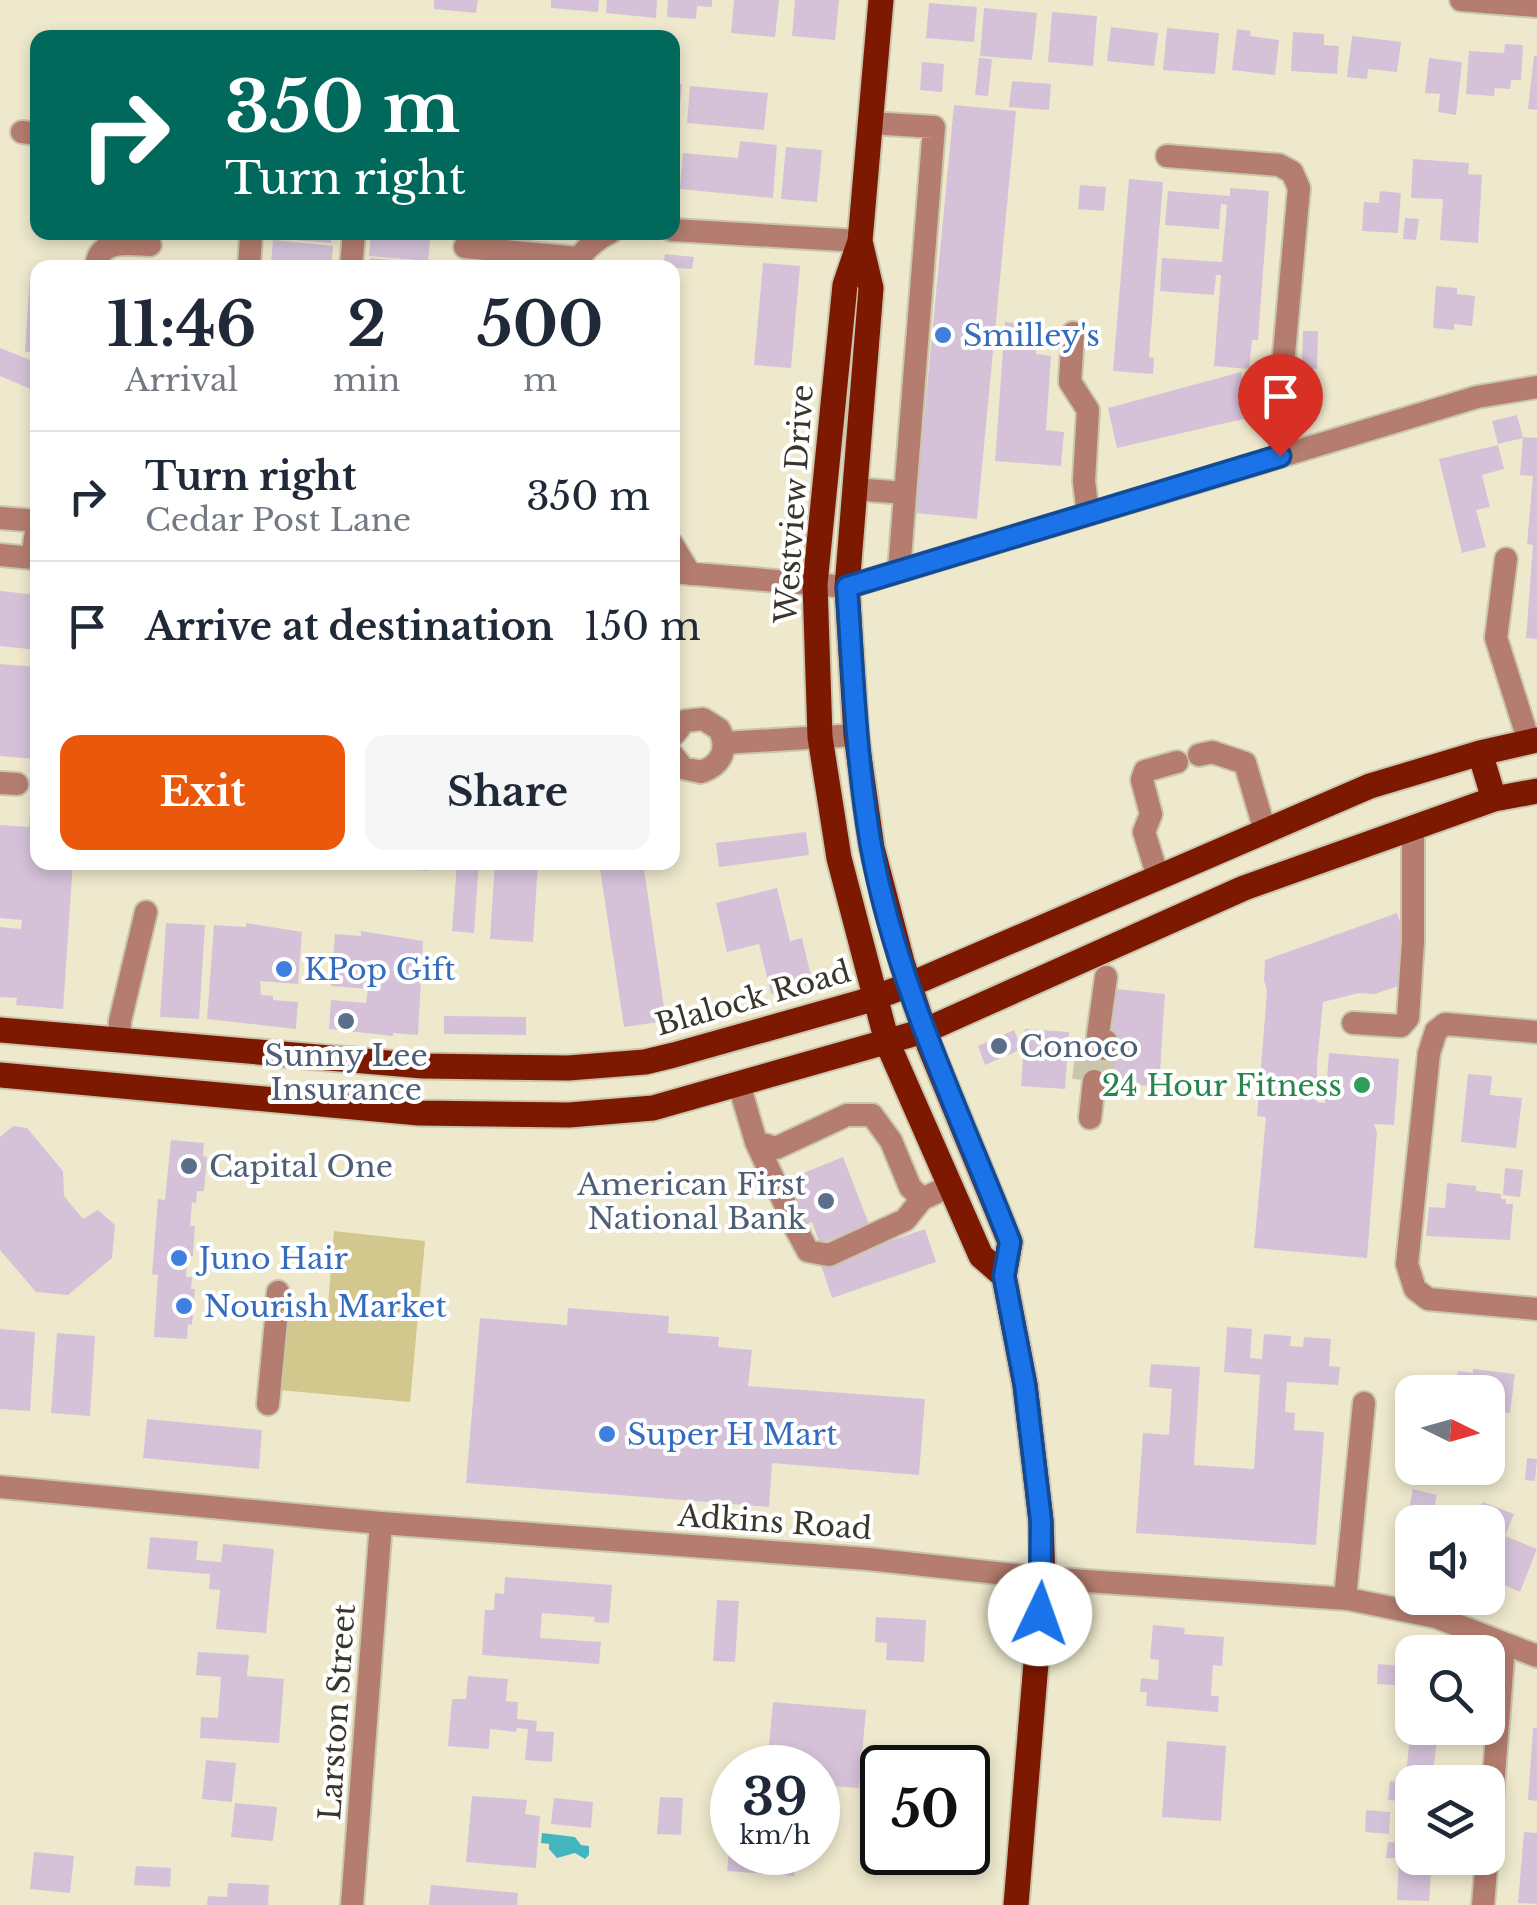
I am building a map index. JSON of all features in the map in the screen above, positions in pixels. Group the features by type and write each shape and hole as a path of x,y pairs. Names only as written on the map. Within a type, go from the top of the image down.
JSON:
{"main road":[{"name":"Westview Drive","path":"881,0 860,241 846,285 815,584 820,737 839,858 888,1042 981,1256 1004,1276"},
{"name":"Westview Drive","path":"860,241 871,288 847,587 856,735 872,848 909,985 1010,1242 1004,1276 1025,1385 1041,1521 1042,1578 1016,1905"},
{"name":"Blalock Road","path":"0,1030 423,1066 568,1068 645,1062 876,997 1370,786 1533,741"},
{"path":"1480,753 1494,799"},
{"path":"0,1075 415,1113 570,1115 654,1108 924,1030 1244,888 1494,799 1537,790"},
{"path":"1235,844 1244,888"},
{"path":"568,1068 570,1115"}],"street":[{"path":"1461,0 1537,6"},
{"path":"870,123 934,127 899,571"},
{"path":"1167,156 1280,165 1292,172 1299,188 1280,398 1280,456"},
{"path":"680,230 860,241"},
{"path":"580,260 598,240"},
{"path":"102,249 120,243 150,245"},
{"path":"465,248 555,260"},
{"path":"1073,333 1070,382 1088,410 1084,481 1088,514"},
{"path":"681,573 847,587 1476,397 1537,387"},
{"path":"854,490 905,493"},
{"path":"0,518 30,520"},
{"path":"0,556 30,558"},
{"path":"1506,559 1496,638 1533,741"},
{"path":"680,727 685,722 703,719 718,729 724,743 717,764 701,772 680,764"},
{"path":"724,743 856,735"},
{"path":"1158,877 1144,832 1151,814 1142,780 1145,771 1212,752 1245,763 1265,831"},
{"path":"1353,1023 1401,1026 1408,1018 1413,828"},
{"path":"119,1040 146,912"},
{"path":"1097,1045 1106,977"},
{"path":"1537,1032 1445,1024 1436,1031 1429,1053 1408,1264 1415,1289 1428,1300 1537,1309"},
{"path":"739,1084 756,1142 786,1204"},
{"path":"756,1142 776,1148 847,1115 872,1115 891,1141 910,1187 922,1200"},
{"path":"796,1229 808,1251 829,1255 905,1220 922,1200 950,1186"},
{"path":"268,1404 272,1308"},
{"path":"1345,1598 1364,1403"},
{"name":"Adkins Road","path":"0,1488 382,1523 868,1559 1042,1578 1345,1598 1436,1617 1480,1635"},
{"name":"Larston Street","path":"352,1905 382,1523"},
{"name":"Adkins Road","path":"1505,1645 1537,1656"},
{"path":"1483,1905 1485,1875"}],"shaded area":[{"path":"334,1231 425,1241 410,1402 279,1390 284,1315 327,1318"}],"water":[{"path":"542,1833 575,1837 581,1845 589,1846 589,1855 585,1859 575,1853 557,1858 549,1844 541,1843"}],"building":[{"path":"434,0 478,0 476,13 434,9"},
{"path":"551,0 599,0 598,12 551,8"},
{"path":"607,0 657,0 656,18 606,13"},
{"path":"668,0 712,0 712,7 697,6 696,19 667,17"},
{"path":"734,0 779,0 775,37 731,33"},
{"path":"795,0 839,0 835,40 792,36"},
{"path":"929,3 977,7 974,42 926,38"},
{"path":"984,8 1037,13 1032,60 980,56"},
{"path":"1052,12 1097,16 1093,66 1048,62"},
{"path":"1111,27 1158,33 1154,66 1107,61"},
{"path":"1167,28 1219,33 1215,74 1163,70"},
{"path":"1237,29 1251,31 1250,36 1279,40 1275,75 1232,70"},
{"path":"1293,32 1324,34 1324,45 1339,46 1337,74 1291,71"},
{"path":"1352,36 1401,42 1397,72 1368,69 1367,79 1347,77"},
{"path":"1505,44 1523,45 1521,80 1511,80 1510,89 1495,88 1494,96 1466,94 1469,51 1504,53"},
{"path":"1537,56 1537,110 1528,109"},
{"path":"979,58 992,59 988,96 975,95"},
{"path":"1429,58 1462,62 1456,115 1438,112 1440,94 1425,93"},
{"path":"922,62 944,64 942,92 920,90"},
{"path":"1012,81 1051,84 1049,110 1009,107"},
{"path":"690,86 768,93 764,130 687,123"},
{"path":"954,105 1016,111 977,519 915,513"},
{"path":"740,141 777,145 773,198 680,189 683,153 738,158"},
{"path":"786,147 822,150 817,202 781,199"},
{"path":"1413,159 1469,163 1468,174 1482,175 1478,243 1440,240 1443,199 1411,198"},
{"path":"1129,179 1163,182 1149,357 1154,358 1153,374 1113,371"},
{"path":"1080,185 1106,187 1104,211 1078,209"},
{"path":"1230,188 1269,191 1258,340 1252,340 1249,369 1214,366 1221,275 1216,275 1214,295 1160,291 1162,258 1222,262 1227,205 1221,204 1219,229 1165,225 1168,191 1230,196"},
{"path":"1380,191 1401,193 1398,233 1362,231 1364,202 1379,203"},
{"path":"1405,218 1419,219 1416,240 1403,239"},
{"path":"273,240 333,246 332,260 271,260"},
{"path":"370,240 430,240 428,260 369,256"},
{"path":"665,254 694,257 692,269 680,268 680,260 664,260"},
{"path":"763,263 800,266 791,368 754,365"},
{"path":"30,274 30,352 25,352"},
{"path":"1436,286 1457,288 1457,294 1475,296 1472,326 1454,324 1454,330 1433,328"},
{"path":"1005,322 1038,325 1036,354 1051,356 1046,430 1064,432 1061,466 995,461"},
{"path":"1303,331 1318,331 1317,369 1302,369"},
{"path":"0,348 30,360 30,389 0,376"},
{"path":"1241,372 1252,417 1117,448 1108,408"},
{"path":"1517,415 1523,438 1498,444 1492,421"},
{"path":"1523,437 1537,438 1537,639 1526,638 1533,545 1527,544 1533,476 1520,475"},
{"path":"1498,445 1504,469 1482,475 1490,507 1476,510 1486,547 1462,553 1439,459"},
{"path":"0,591 30,594 30,649 0,646"},
{"path":"0,664 30,666 30,759 0,756"},
{"path":"30,813 30,870 72,870 63,1009 16,1005 17,998 0,997 0,927 21,929 22,920 0,918 0,825 29,827"},
{"path":"806,832 809,855 719,867 716,843"},
{"path":"456,870 478,870 474,933 452,931"},
{"path":"494,870 538,870 533,942 490,939"},
{"path":"600,870 644,870 666,1021 624,1027"},
{"path":"777,888 790,941 802,938 813,984 771,994 759,944 727,952 716,903"},
{"name":"24 Hour Fitness","path":"1397,913 1408,944 1404,984 1375,994 1359,993 1323,1002 1317,1063 1317,1102 1325,1103 1329,1053 1399,1059 1394,1125 1374,1124 1377,1132 1367,1258 1254,1248 1266,1117 1257,1116 1267,991 1265,960"},
{"path":"166,923 205,925 199,1019 160,1017"},
{"path":"246,923 302,932 298,984 260,981 261,995 298,1002 296,1029 207,1019 214,925 246,927"},
{"path":"361,931 423,941 418,1035 329,1029 331,1000 366,1003 368,989 331,986 335,934 361,936"},
{"path":"1116,989 1165,994 1159,1087 1078,1079 1081,1046 1110,1049"},
{"path":"444,1016 526,1017 526,1035 444,1034"},
{"path":"1025,1029 1069,1032 1065,1089 1021,1086"},
{"path":"1014,1030 1022,1049 985,1065 978,1046"},
{"path":"1468,1074 1492,1076 1490,1095 1522,1098 1516,1148 1461,1142"},
{"path":"13,1126 27,1128 63,1171 64,1196 83,1219 98,1210 115,1225 112,1258 68,1295 36,1292 0,1250 0,1137"},
{"path":"171,1140 204,1143 203,1156 207,1157 204,1191 197,1191 196,1203 192,1202 193,1256 188,1256 186,1277 192,1277 191,1289 195,1289 187,1339 154,1337 158,1275 152,1274 158,1199 165,1200"},
{"name":"American First National Bank","path":"843,1157 869,1224 820,1244 812,1222 784,1233 775,1208 799,1198 791,1178"},
{"path":"1505,1168 1523,1170 1520,1197 1503,1195"},
{"path":"1447,1183 1476,1186 1476,1191 1501,1194 1506,1204 1513,1204 1510,1240 1426,1236 1429,1207 1445,1208"},
{"path":"925,1229 936,1262 832,1298 821,1265"},
{"path":"256,1299 282,1301 280,1322 255,1319"},
{"name":"Super H Mart","path":"568,1308 669,1316 668,1333 719,1337 718,1347 752,1350 748,1386 925,1399 919,1475 772,1463 769,1507 466,1483 480,1318 567,1325"},
{"path":"1227,1327 1252,1329 1250,1358 1262,1359 1264,1334 1291,1336 1290,1346 1303,1347 1304,1337 1331,1339 1329,1366 1340,1367 1338,1385 1287,1382 1285,1412 1295,1413 1294,1430 1324,1432 1316,1545 1136,1533 1143,1433 1169,1435 1172,1389 1149,1387 1151,1364 1200,1367 1194,1465 1254,1469 1260,1375 1224,1372"},
{"path":"0,1329 35,1332 30,1411 0,1409"},
{"path":"57,1333 95,1336 90,1416 51,1413"},
{"path":"1473,1369 1515,1374 1510,1413 1505,1412 1505,1375 1458,1375 1458,1371 1473,1373"},
{"path":"147,1419 262,1430 259,1469 143,1458"},
{"path":"1527,1458 1537,1459 1535,1481 1525,1480"},
{"path":"1413,1489 1437,1495 1435,1505 1410,1505"},
{"path":"1505,1511 1514,1514 1505,1536"},
{"path":"1505,1536 1537,1549 1520,1592 1505,1585"},
{"path":"150,1537 198,1541 196,1560 221,1562 223,1544 274,1549 266,1633 216,1629 220,1590 209,1589 210,1574 147,1569"},
{"path":"505,1577 612,1585 609,1623 594,1622 595,1617 542,1613 540,1638 601,1642 599,1664 482,1655 485,1610 494,1610 495,1593 504,1594"},
{"path":"717,1600 739,1601 735,1662 713,1661"},
{"path":"876,1617 926,1620 924,1662 886,1660 887,1643 875,1642"},
{"path":"1153,1625 1185,1628 1184,1634 1224,1637 1222,1666 1213,1665 1211,1696 1219,1696 1218,1712 1146,1706 1147,1692 1140,1692 1141,1678 1158,1680 1159,1660 1150,1659"},
{"path":"198,1652 249,1655 247,1676 284,1679 279,1743 200,1738 201,1717 218,1718 221,1677 196,1675"},
{"path":"1378,1664 1395,1666 1395,1685 1377,1684"},
{"path":"468,1676 508,1679 506,1701 518,1702 517,1719 537,1721 536,1731 554,1732 552,1762 525,1760 528,1729 490,1729 489,1749 448,1746 452,1699 466,1699"},
{"path":"773,1702 866,1710 859,1788 840,1787 840,1745 769,1745"},
{"path":"1533,1728 1537,1728 1537,1801 1528,1800"},
{"path":"1167,1741 1226,1746 1221,1821 1162,1817"},
{"path":"1409,1745 1436,1745 1434,1765 1407,1765"},
{"path":"206,1760 236,1763 232,1802 202,1799"},
{"path":"1390,1781 1395,1781 1395,1801 1388,1800"},
{"path":"472,1796 527,1800 525,1814 540,1816 536,1868 466,1862"},
{"path":"660,1797 683,1798 681,1835 657,1834"},
{"path":"554,1798 593,1802 591,1828 551,1824"},
{"path":"235,1803 277,1807 273,1841 231,1837"},
{"path":"1366,1810 1390,1812 1389,1834 1365,1832"},
{"path":"1524,1832 1537,1833 1537,1904 1518,1903"},
{"path":"1388,1842 1395,1842 1395,1858 1386,1858"},
{"path":"34,1852 74,1856 70,1893 30,1889"},
{"path":"136,1866 171,1868 170,1887 134,1885"},
{"path":"1398,1875 1431,1875 1429,1901 1397,1900"},
{"path":"228,1883 269,1885 268,1905 207,1905 208,1896 227,1897"},
{"path":"431,1885 518,1893 517,1905 429,1905"}],"tunnel":[{"path":"1083,1080 1087,1047"},
{"path":"1102,1082 1105,1049"},
{"path":"264,1320 266,1300"}],"place":[{"name":"Smilley's","path":"943,335"},
{"name":"KPop Gift","path":"284,969"},
{"name":"Sunny Lee Insurance","path":"346,1021"},
{"name":"Conoco","path":"999,1046"},
{"name":"24 Hour Fitness","path":"1362,1085"},
{"name":"Capital One","path":"189,1166"},
{"name":"American First National Bank","path":"826,1201"},
{"name":"Juno Hair","path":"179,1258"},
{"name":"Nourish Market","path":"184,1306"},
{"name":"Super H Mart","path":"607,1434"}],"route":[{"path":"1040,1614 1041,1521 1025,1385 1004,1276 1010,1242 929,1045 872,848 856,735 847,587 1280,456"}]}
